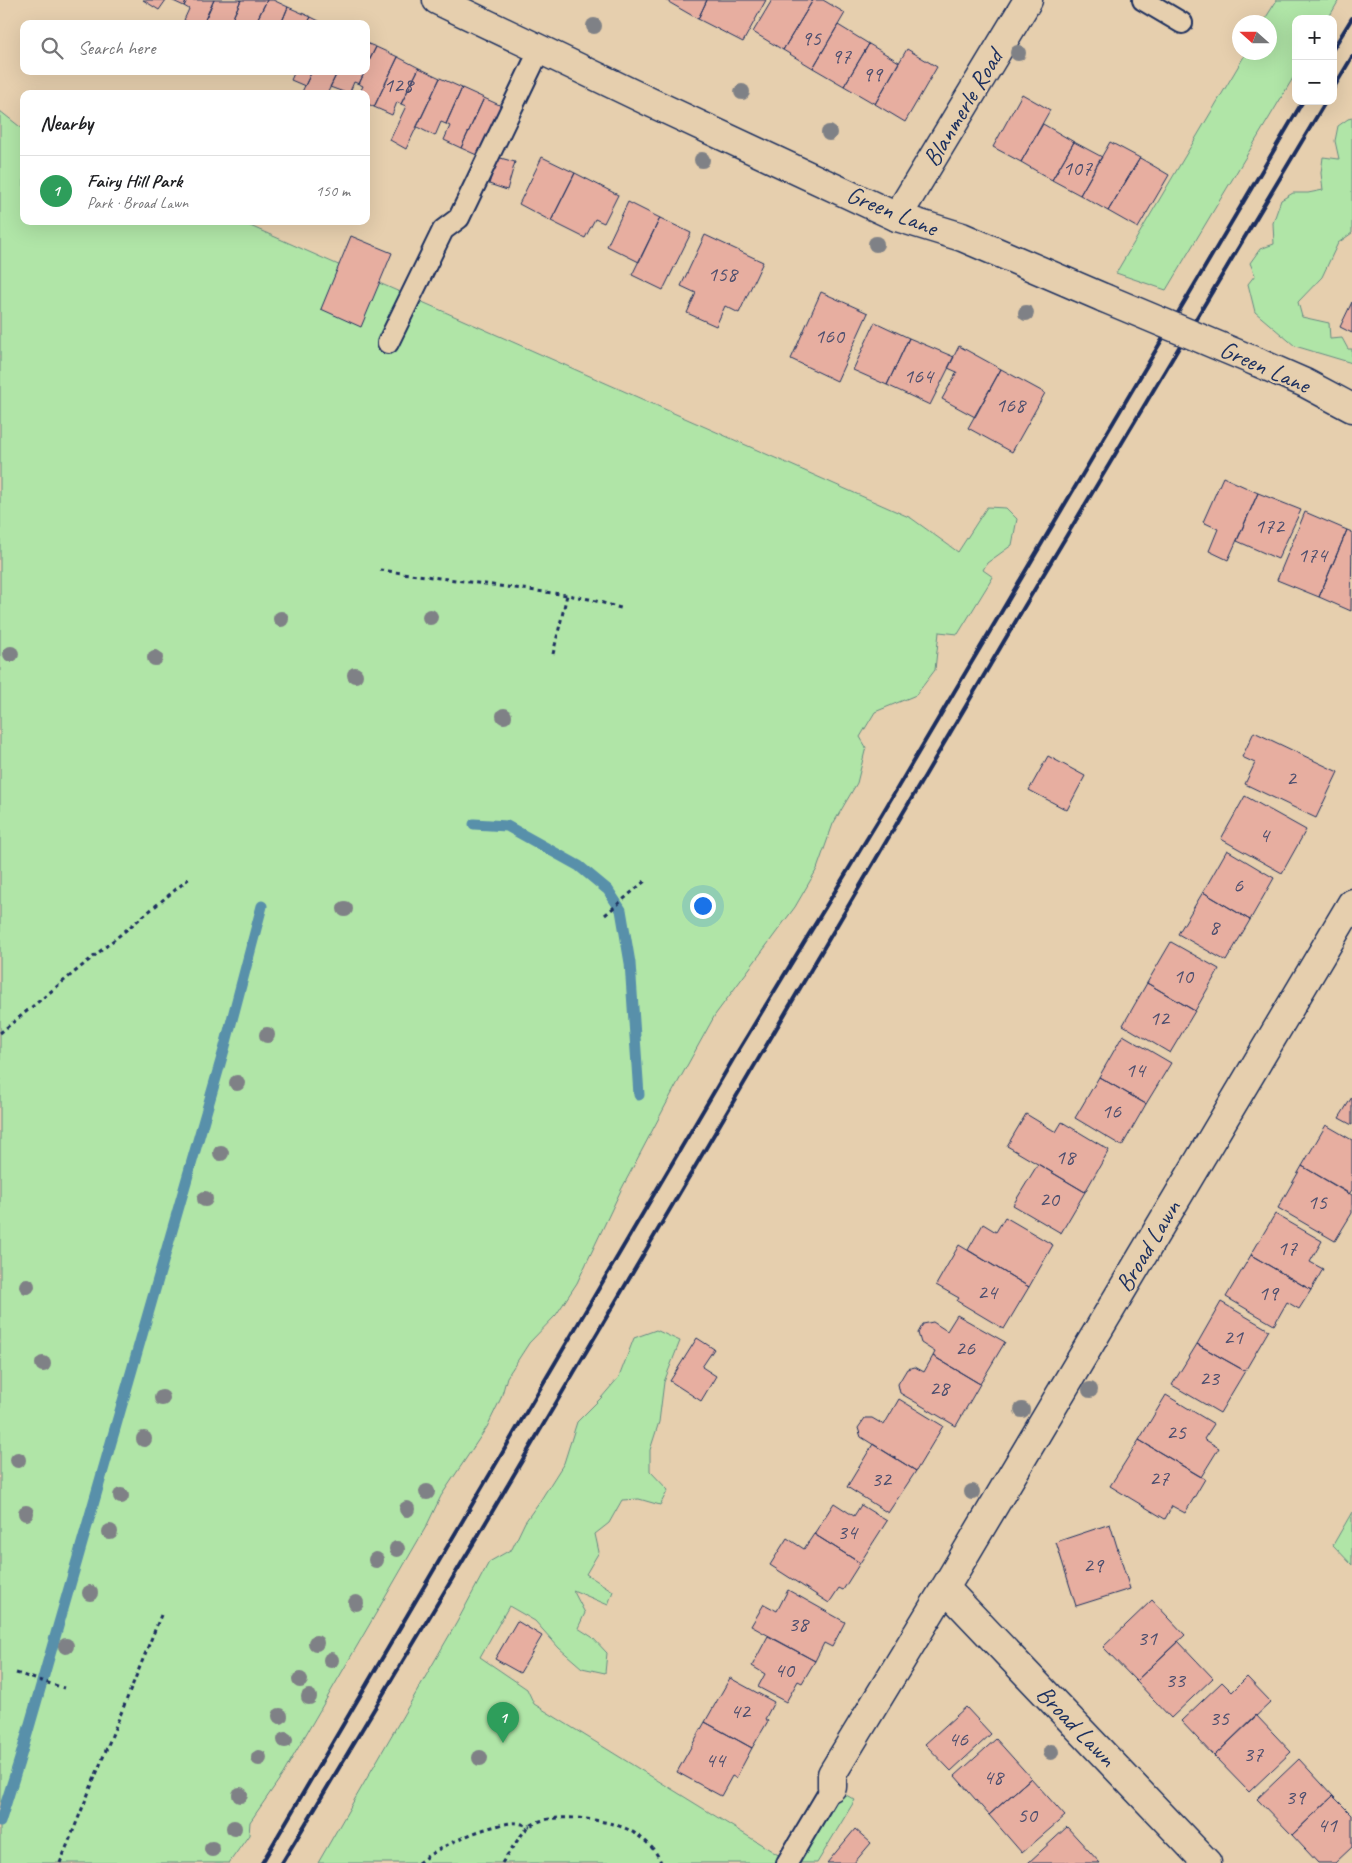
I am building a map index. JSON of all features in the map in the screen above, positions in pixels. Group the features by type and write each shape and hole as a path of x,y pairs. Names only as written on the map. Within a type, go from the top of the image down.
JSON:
{"street":[{"name":"Green Lane","path":"438,0 897,217 962,237 1305,383 1352,408"},
{"name":"Blanmerle Road","path":"897,217 1028,0"},
{"name":"Broad Lawn","path":"832,1787 832,1774 945,1588 1352,903"},
{"name":"Broad Lawn","path":"945,1588 1208,1863"}],"lane":[{"path":"1144,0 1182,23"},
{"path":"388,343 443,230 459,218 540,49"},
{"path":"787,1863 832,1787"}],"path":[{"path":"380,570 589,599 624,609"},
{"path":"553,654 567,596"},
{"path":"0,1033 191,877"},
{"path":"605,915 646,880"},
{"path":"60,1863 161,1615"},
{"path":"16,1673 64,1688"},
{"path":"502,1863 530,1826 550,1818 589,1819 627,1829 644,1840 658,1854 661,1863"},
{"path":"418,1863 432,1852 470,1834 512,1822 530,1826"}],"green space":[{"path":"1277,0 1339,0 1330,15 1292,15 1292,80 1166,290 1116,273 1242,60 1277,60 1277,15 1267,15"},
{"path":"0,111 20,127 20,225 248,225 911,518 958,552 987,507 1006,508 1017,519 1012,545 987,563 983,570 993,577 958,634 939,632 935,670 916,695 875,712 860,737 866,747 857,783 833,824 817,869 795,907 715,1015 621,1190 577,1283 556,1315 529,1343 507,1377 501,1398 487,1427 441,1496 427,1525 283,1774 250,1822 249,1835 229,1863 0,1863"},
{"path":"1352,118 1352,233 1338,243 1322,277 1298,302 1302,317 1329,323 1330,339 1342,338 1348,349 1352,349 1352,363 1295,346 1255,312 1248,284 1255,275 1250,263 1260,249 1274,244 1273,223 1281,200 1293,193 1323,190 1321,173 1323,157 1339,159 1335,141 1338,126"},
{"path":"656,1330 680,1341 664,1382 659,1422 650,1450 650,1471 668,1490 660,1505 639,1499 622,1500 609,1523 595,1534 599,1552 586,1574 613,1591 608,1605 573,1590 585,1613 578,1628 592,1637 607,1653 605,1673 582,1668 559,1648 535,1621 509,1606 480,1657 527,1689 534,1704 780,1856 823,1782 855,1800 817,1863 318,1863 457,1622 489,1562 512,1549 525,1522 564,1463 577,1422 619,1377 634,1338"},
{"path":"1352,1512 1352,1565 1333,1545"}],"building":[{"path":"143,0 166,0 159,10"},
{"path":"171,0 187,0 184,6"},
{"path":"187,0 214,0 205,20 184,20 189,9 184,6"},
{"path":"214,0 241,0 232,20 205,20"},
{"path":"241,0 267,0 257,20 232,20"},
{"path":"267,0 273,0 288,7 283,20 257,20"},
{"path":"665,0 707,0 698,19"},
{"path":"707,0 766,0 743,42 698,19"},
{"path":"772,0 813,0 783,50 753,32"},
{"path":"813,0 823,0 845,13 813,68 783,50"},
{"path":"288,7 311,17 309,20 283,20"},
{"path":"838,25 869,44 844,86 813,68"},
{"path":"869,44 899,62 875,104 844,86"},
{"path":"370,45 376,47 370,59"},
{"path":"376,47 398,57 374,107 370,105 370,90 361,90 363,86 359,84 363,75 370,75 370,59"},
{"path":"907,49 937,67 905,122 875,104"},
{"path":"398,57 419,68 401,104 397,102 392,115 374,107"},
{"path":"419,68 440,78 406,149 390,140 406,106 401,104"},
{"path":"293,75 310,75 305,86 291,80"},
{"path":"310,75 336,75 329,90 303,90"},
{"path":"336,75 363,75 359,84 354,82 351,90 338,90 330,87"},
{"path":"440,78 462,88 446,124 441,122 435,136 417,127"},
{"path":"462,88 484,98 461,148 444,140 450,126 446,124"},
{"path":"1022,94 1050,110 1021,162 993,147"},
{"path":"484,98 506,108 479,156 461,148"},
{"path":"1043,124 1074,142 1052,180 1021,162"},
{"path":"1074,142 1102,157 1080,195 1052,180"},
{"path":"1110,142 1140,158 1108,211 1080,195"},
{"path":"497,157 515,162 507,190 489,184"},
{"path":"542,157 575,173 551,221 519,204"},
{"path":"1140,158 1169,175 1138,228 1108,211"},
{"path":"575,173 618,195 604,223 595,219 585,238 551,221"},
{"path":"628,202 660,218 639,262 607,246"},
{"path":"660,218 691,233 663,290 632,275"},
{"path":"705,235 763,262 739,313 725,306 716,326 687,313 696,293 681,286"},
{"path":"351,236 392,253 361,327 321,309"},
{"path":"821,292 868,313 837,381 791,359"},
{"path":"1352,302 1352,333 1340,327"},
{"path":"875,322 909,338 887,385 853,370"},
{"path":"909,338 954,357 930,405 887,385"},
{"path":"959,346 1001,369 975,417 942,399 957,372 948,368"},
{"path":"1001,369 1045,393 1012,452 968,428"},
{"path":"1223,477 1258,493 1228,560 1209,551 1218,529 1203,522"},
{"path":"1258,493 1301,510 1278,559 1237,541"},
{"path":"1305,512 1347,530 1319,597 1277,580"},
{"path":"1347,530 1352,532 1351,611 1319,597"},
{"path":"1254,732 1338,772 1316,818 1245,784 1255,763 1242,757"},
{"path":"1048,756 1085,776 1067,810 1029,790"},
{"path":"1245,796 1306,830 1282,873 1221,839"},
{"path":"1227,850 1274,878 1250,920 1203,892"},
{"path":"1203,892 1250,920 1226,961 1178,934"},
{"path":"1171,942 1219,969 1195,1011 1147,983"},
{"path":"1147,983 1195,1011 1170,1053 1123,1025"},
{"path":"1123,1035 1171,1063 1146,1104 1099,1077"},
{"path":"1099,1077 1146,1104 1122,1146 1075,1118"},
{"path":"1352,1097 1352,1125 1339,1118"},
{"path":"1026,1114 1056,1132 1062,1122 1109,1150 1085,1192 1007,1146"},
{"path":"1326,1125 1352,1140 1352,1190 1349,1194 1302,1166"},
{"path":"1038,1164 1085,1192 1061,1233 1013,1205"},
{"path":"1302,1166 1352,1195 1352,1213 1335,1241 1278,1208"},
{"path":"1275,1214 1322,1241 1310,1262 1323,1269 1311,1290 1251,1255"},
{"path":"1005,1217 1053,1245 1029,1287 968,1250 983,1224 996,1232"},
{"path":"959,1245 1029,1287 1004,1329 957,1301 959,1298 936,1285"},
{"path":"1251,1255 1311,1290 1299,1309 1287,1302 1274,1325 1226,1297"},
{"path":"1221,1302 1269,1330 1245,1371 1197,1344"},
{"path":"957,1315 1005,1342 980,1384 933,1356 935,1352 921,1343 918,1333 923,1324 933,1322 947,1331"},
{"path":"697,1338 714,1349 702,1367 716,1376 701,1401 670,1381"},
{"path":"1197,1344 1245,1371 1220,1413 1172,1385"},
{"path":"933,1356 980,1384 956,1426 900,1393 898,1384 907,1369 915,1367 924,1372"},
{"path":"1166,1395 1214,1424 1204,1439 1219,1448 1201,1477 1139,1440"},
{"path":"899,1399 943,1426 916,1471 861,1437 858,1428 865,1418 872,1418 884,1425"},
{"path":"1139,1440 1205,1479 1185,1513 1172,1506 1165,1519 1110,1486"},
{"path":"873,1444 916,1471 888,1513 847,1487"},
{"path":"834,1503 854,1516 861,1505 887,1521 860,1563 814,1534"},
{"path":"1110,1524 1130,1589 1076,1606 1056,1542"},
{"path":"814,1534 860,1563 843,1590 839,1588 829,1603 770,1565 787,1538 804,1549"},
{"path":"788,1590 845,1622 832,1647 824,1643 815,1661 751,1626 764,1604 777,1611"},
{"path":"1152,1600 1185,1635 1136,1681 1103,1647"},
{"path":"517,1621 542,1636 520,1673 495,1659"},
{"path":"768,1636 815,1661 802,1683 798,1681 786,1702 758,1687 765,1674 752,1666"},
{"path":"1178,1641 1213,1678 1171,1718 1136,1681"},
{"path":"1247,1677 1271,1702 1214,1756 1181,1721 1222,1682 1232,1692"},
{"path":"730,1678 774,1702 765,1719 768,1721 752,1748 705,1722"},
{"path":"966,1707 991,1734 951,1771 925,1744"},
{"path":"1256,1715 1291,1752 1249,1792 1214,1756"},
{"path":"705,1722 752,1748 736,1778 732,1776 721,1796 677,1772"},
{"path":"996,1739 1031,1778 989,1815 955,1776"},
{"path":"1299,1759 1333,1796 1292,1835 1257,1799"},
{"path":"1031,1778 1065,1816 1022,1853 989,1815"},
{"path":"1333,1796 1352,1815 1352,1847 1335,1863 1318,1863 1292,1835"},
{"path":"1067,1827 1100,1863 1028,1863"},
{"path":"855,1829 871,1843 854,1863 827,1863"}],"waterway":[{"path":"474,824 507,826 579,866 608,890 621,910 630,963 639,1095"},
{"path":"0,1822 19,1762 224,1050 262,906"}],"railway":[{"path":"1337,42 1352,18"},
{"path":"1337,82 1352,57"},
{"path":"262,1863 735,1056 882,814 1301,105"},
{"path":"282,1863 479,1534 1030,597 1324,105"}],"place":[{"name":"Fairy Hill Park","path":"503,1743"}]}
